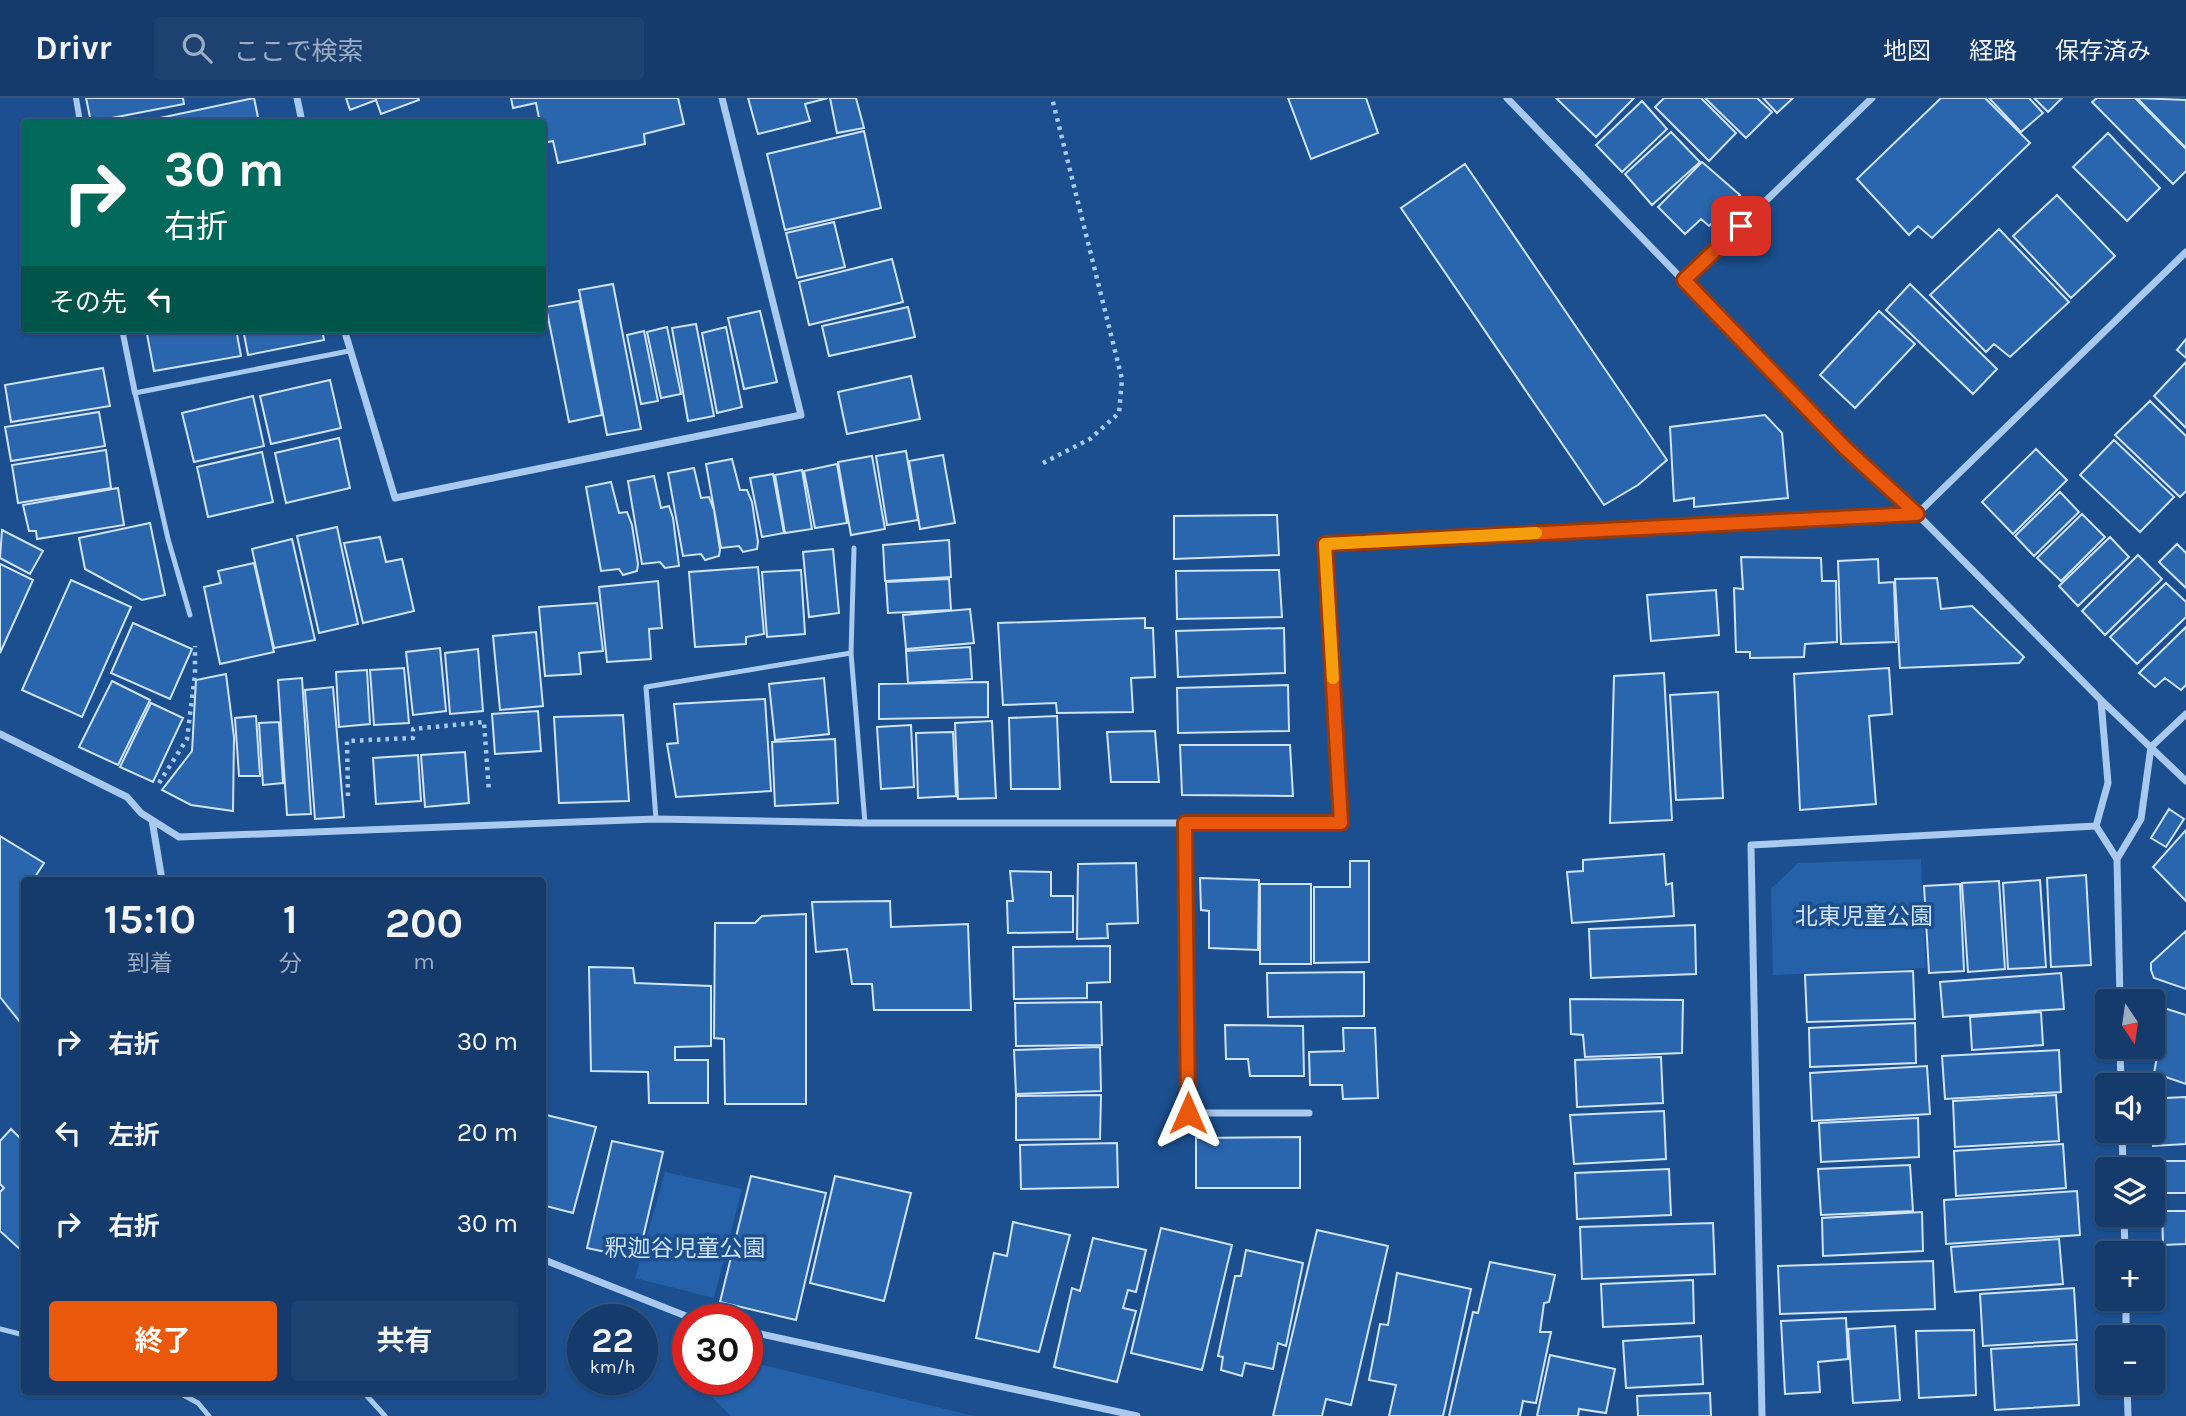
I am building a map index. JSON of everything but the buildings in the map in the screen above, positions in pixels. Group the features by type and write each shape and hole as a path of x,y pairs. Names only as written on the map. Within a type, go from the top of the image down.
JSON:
{"street":[{"path":"76,98 80,119"},
{"path":"298,98 302,119"},
{"path":"345,333 395,498 801,415 722,98"},
{"path":"1507,98 1844,447 1917,514 2101,700 2186,781"},
{"path":"1684,280 1872,98"},
{"path":"0,733 127,797 141,813 179,836 656,819 865,823 1341,823 1325,544 1917,514 2186,252"},
{"path":"123,333 135,393"},
{"path":"2101,700 2108,783 2096,826 2117,859 2120,989"},
{"path":"2117,859 2141,819 2151,747 2186,714"},
{"path":"152,820 162,877"},
{"path":"1185,823 1188,1113 1309,1113"},
{"path":"1762,1416 1751,845 2096,826"},
{"path":"546,1261 672,1310"},
{"path":"763,1334 1137,1416"},
{"path":"2127,1395 2128,1416"}],"lane":[{"path":"190,615 168,539 135,393 349,351"},
{"path":"853,548 851,653 865,823"},
{"path":"656,819 646,687 851,653"},
{"path":"0,1329 21,1334"},
{"path":"183,1395 198,1404 209,1416"},
{"path":"367,1396 385,1416"}],"path":[{"path":"1043,463 1090,439 1119,413 1122,379 1052,98"},
{"path":"141,813 187,738 196,654 190,615"},
{"path":"349,830 347,741 413,738 413,729 484,722 491,825"}],"green space":[{"name":"北東児童公園","path":"1921,859 1926,968 1773,975 1771,889 1798,863"},
{"name":"釈迦谷児童公園","path":"665,1172 742,1189 714,1298 635,1278"},
{"path":"763,1365 974,1416 731,1416 710,1395 763,1395"}],"slow traffic":[{"path":"1333,678 1325,544 1536,533"}],"route":[{"path":"1188,1113 1185,823 1341,823 1325,544 1917,514 1844,447 1684,280 1741,226"}]}
